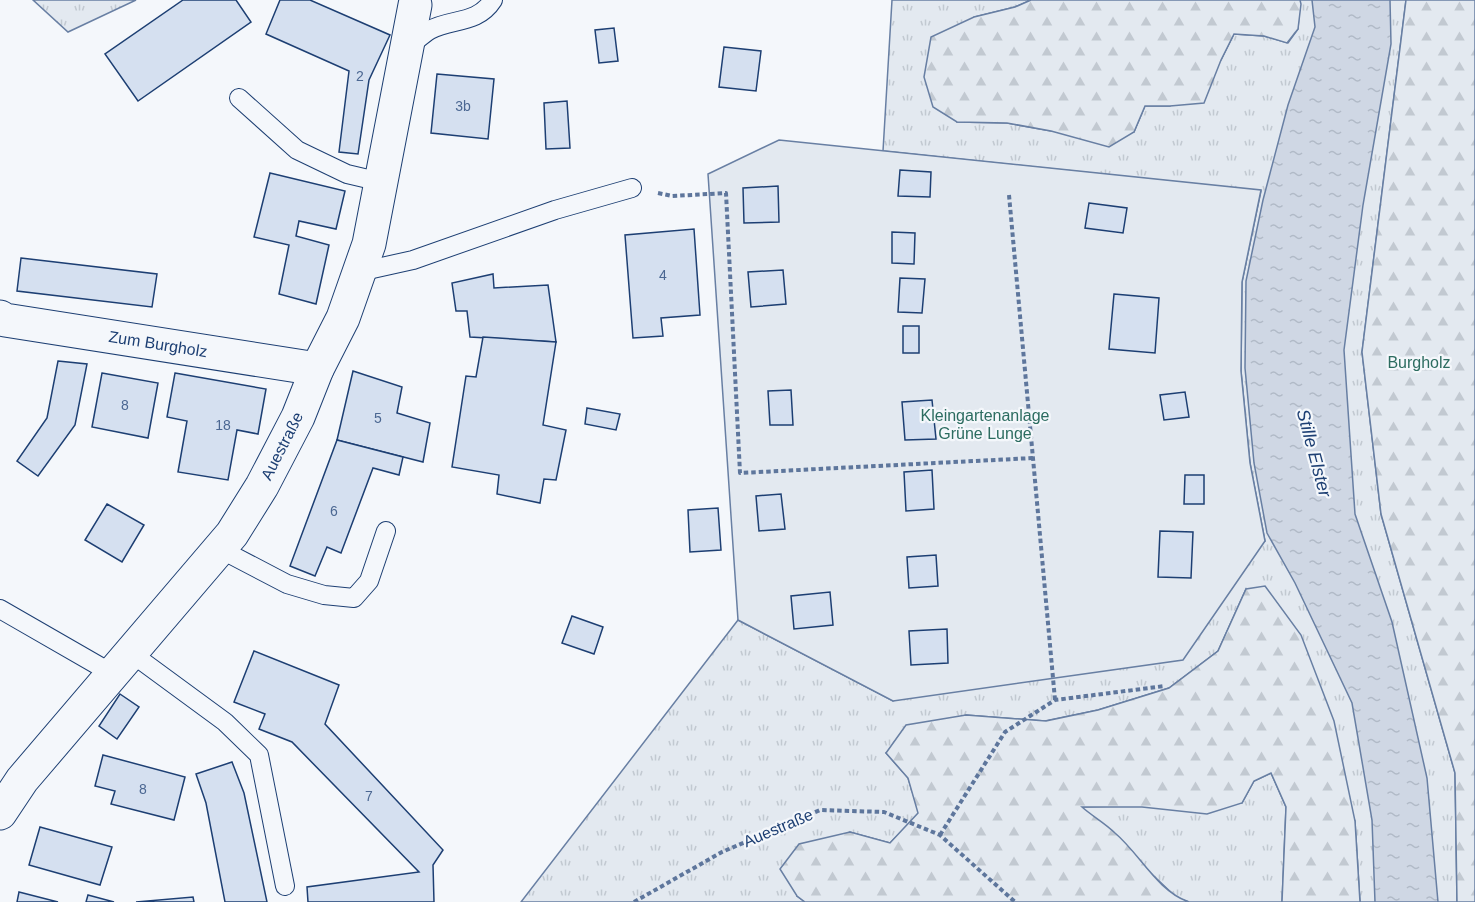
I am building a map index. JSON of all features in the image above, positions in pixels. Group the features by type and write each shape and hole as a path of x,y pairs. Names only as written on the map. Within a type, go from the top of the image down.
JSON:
{"street":[{"name":"Auestraße","path":"0,813 22,780 232,534 262,486 298,417 317,369 343,318 369,244 415,5"},
{"name":"Zum Burgholz","path":"0,317 317,369"}],"lane":[{"path":"407,48 432,29 468,20 489,6 493,0"},
{"path":"239,99 297,150 347,174 381,182"},
{"path":"359,272 413,260 555,210 632,188"},
{"path":"220,549 287,584 324,595 354,598 369,581 386,531"},
{"path":"0,609 122,663 225,722 259,755 285,886"}],"path":[{"path":"632,188 672,196 726,193 740,473 1033,458"},
{"path":"1010,195 1055,700"},
{"path":"940,834 1005,732 1055,700 1165,686"},
{"name":"Auestraße","path":"634,902 722,852 820,810 884,812 940,834 1015,902"}],"green space":[{"path":"33,0 136,0 68,32"},
{"path":"892,0 1031,0 1015,7 974,17 957,122 1007,123 1051,131 1134,132 1145,106 1170,106 1221,60 1234,34 1264,36 1288,43 1298,29 1300,0 1406,0 1362,352 1381,514 1455,773 1457,902 1360,902 1355,821 1246,589 1218,651 1169,688 1098,710 1045,721 966,715 886,753 908,778 919,813 890,843 850,832 797,896 805,902 521,902 738,620 893,701 1265,541 1250,463 1241,371 1242,282 1261,191 883,151"},
{"path":"1031,0 1300,0 1301,4 1298,29 1287,43 1264,36 1234,34 1204,103 1145,106 1134,132 1109,147 1051,131 1007,123 957,122 933,107 924,77 931,37 974,17 1015,7"},
{"name":"Burgholz","path":"1406,0 1475,0 1475,902 1457,902 1455,773 1381,514 1362,352"},
{"name":"Kleingartenanlage Grüne Lunge","path":"779,140 1261,190 1242,282 1241,371 1250,463 1265,541 1183,660 893,701 738,620 708,174"},
{"path":"1265,586 1301,635 1334,721 1355,821 1360,902 1282,902 1286,807 1271,773 1254,781 1242,803 1207,814 1142,807 1082,807 1124,842 1167,890 1189,902 805,902 797,896 780,869 799,844 850,832 890,843 918,813 908,778 886,753 906,725 966,715 1046,721 1098,710 1169,688 1218,651 1246,589"},
{"path":"1271,773 1286,807 1282,902 1189,902 1177,898 1081,807 1242,803 1254,781"}],"water":[{"name":"Stille Elster","path":"1312,0 1390,0 1391,44 1363,205 1344,350 1355,514 1392,622 1427,778 1438,902 1375,902 1372,820 1352,703 1295,583 1267,533 1254,463 1245,368 1246,281 1263,200 1288,105 1315,27"}],"building":[{"path":"183,0 236,0 251,22 138,101 105,54"},
{"path":"280,0 310,0 390,35 369,80 358,154 339,152 349,71 266,34"},
{"path":"614,28 618,61 599,63 595,30"},
{"path":"724,47 761,51 756,91 719,87"},
{"path":"437,74 494,79 488,139 431,133"},
{"path":"567,101 570,148 546,149 544,103"},
{"path":"900,170 931,172 930,197 898,196"},
{"path":"270,173 345,191 336,229 299,221 296,236 329,245 316,304 279,294 289,245 254,237"},
{"path":"778,186 779,222 744,223 743,188"},
{"path":"1089,203 1127,208 1123,233 1085,228"},
{"path":"694,229 700,315 661,318 663,336 633,338 625,235"},
{"path":"892,232 915,233 914,264 892,263"},
{"path":"21,258 157,274 152,307 17,291"},
{"path":"783,270 786,304 751,307 748,272"},
{"path":"493,274 494,288 548,285 556,342 470,337 467,311 456,311 452,283"},
{"path":"900,278 925,279 922,313 898,312"},
{"path":"1114,294 1159,298 1155,353 1109,349"},
{"path":"903,326 919,326 919,353 903,353"},
{"path":"483,337 556,342 543,425 566,430 556,480 544,479 540,503 497,494 499,475 452,467 466,376 476,377"},
{"path":"58,361 87,364 75,425 38,476 17,461 47,418"},
{"path":"353,371 402,387 397,413 430,423 423,462 337,440"},
{"path":"102,373 158,383 148,438 92,427"},
{"path":"175,373 266,389 258,434 237,430 228,480 178,472 187,421 167,417"},
{"path":"791,390 793,425 770,425 768,391"},
{"path":"1185,392 1189,417 1164,420 1160,395"},
{"path":"932,400 936,439 905,440 902,402"},
{"path":"587,408 620,414 616,430 585,424"},
{"path":"337,440 403,457 399,475 373,468 341,553 327,547 315,576 290,566"},
{"path":"932,470 934,509 906,511 904,472"},
{"path":"1185,475 1204,475 1204,504 1184,504"},
{"path":"781,494 785,529 759,531 756,496"},
{"path":"107,504 144,525 122,562 85,540"},
{"path":"718,508 721,550 690,552 688,510"},
{"path":"1160,531 1193,532 1191,578 1158,577"},
{"path":"936,555 938,586 909,588 907,557"},
{"path":"830,592 833,625 794,629 791,596"},
{"path":"572,616 603,627 594,654 562,643"},
{"path":"947,629 948,663 911,665 909,631"},
{"path":"254,651 339,685 325,724 443,850 433,865 434,902 308,902 307,887 419,872 292,742 259,729 265,714 234,702"},
{"path":"120,694 139,707 117,739 99,726"},
{"path":"103,755 185,777 174,820 111,804 115,791 95,786"},
{"path":"232,762 244,793 267,902 225,902 206,803 196,774"},
{"path":"40,827 112,847 100,885 29,865"},
{"path":"19,892 58,902 17,902"},
{"path":"88,895 114,902 86,902"},
{"path":"193,897 194,902 136,902"}]}
